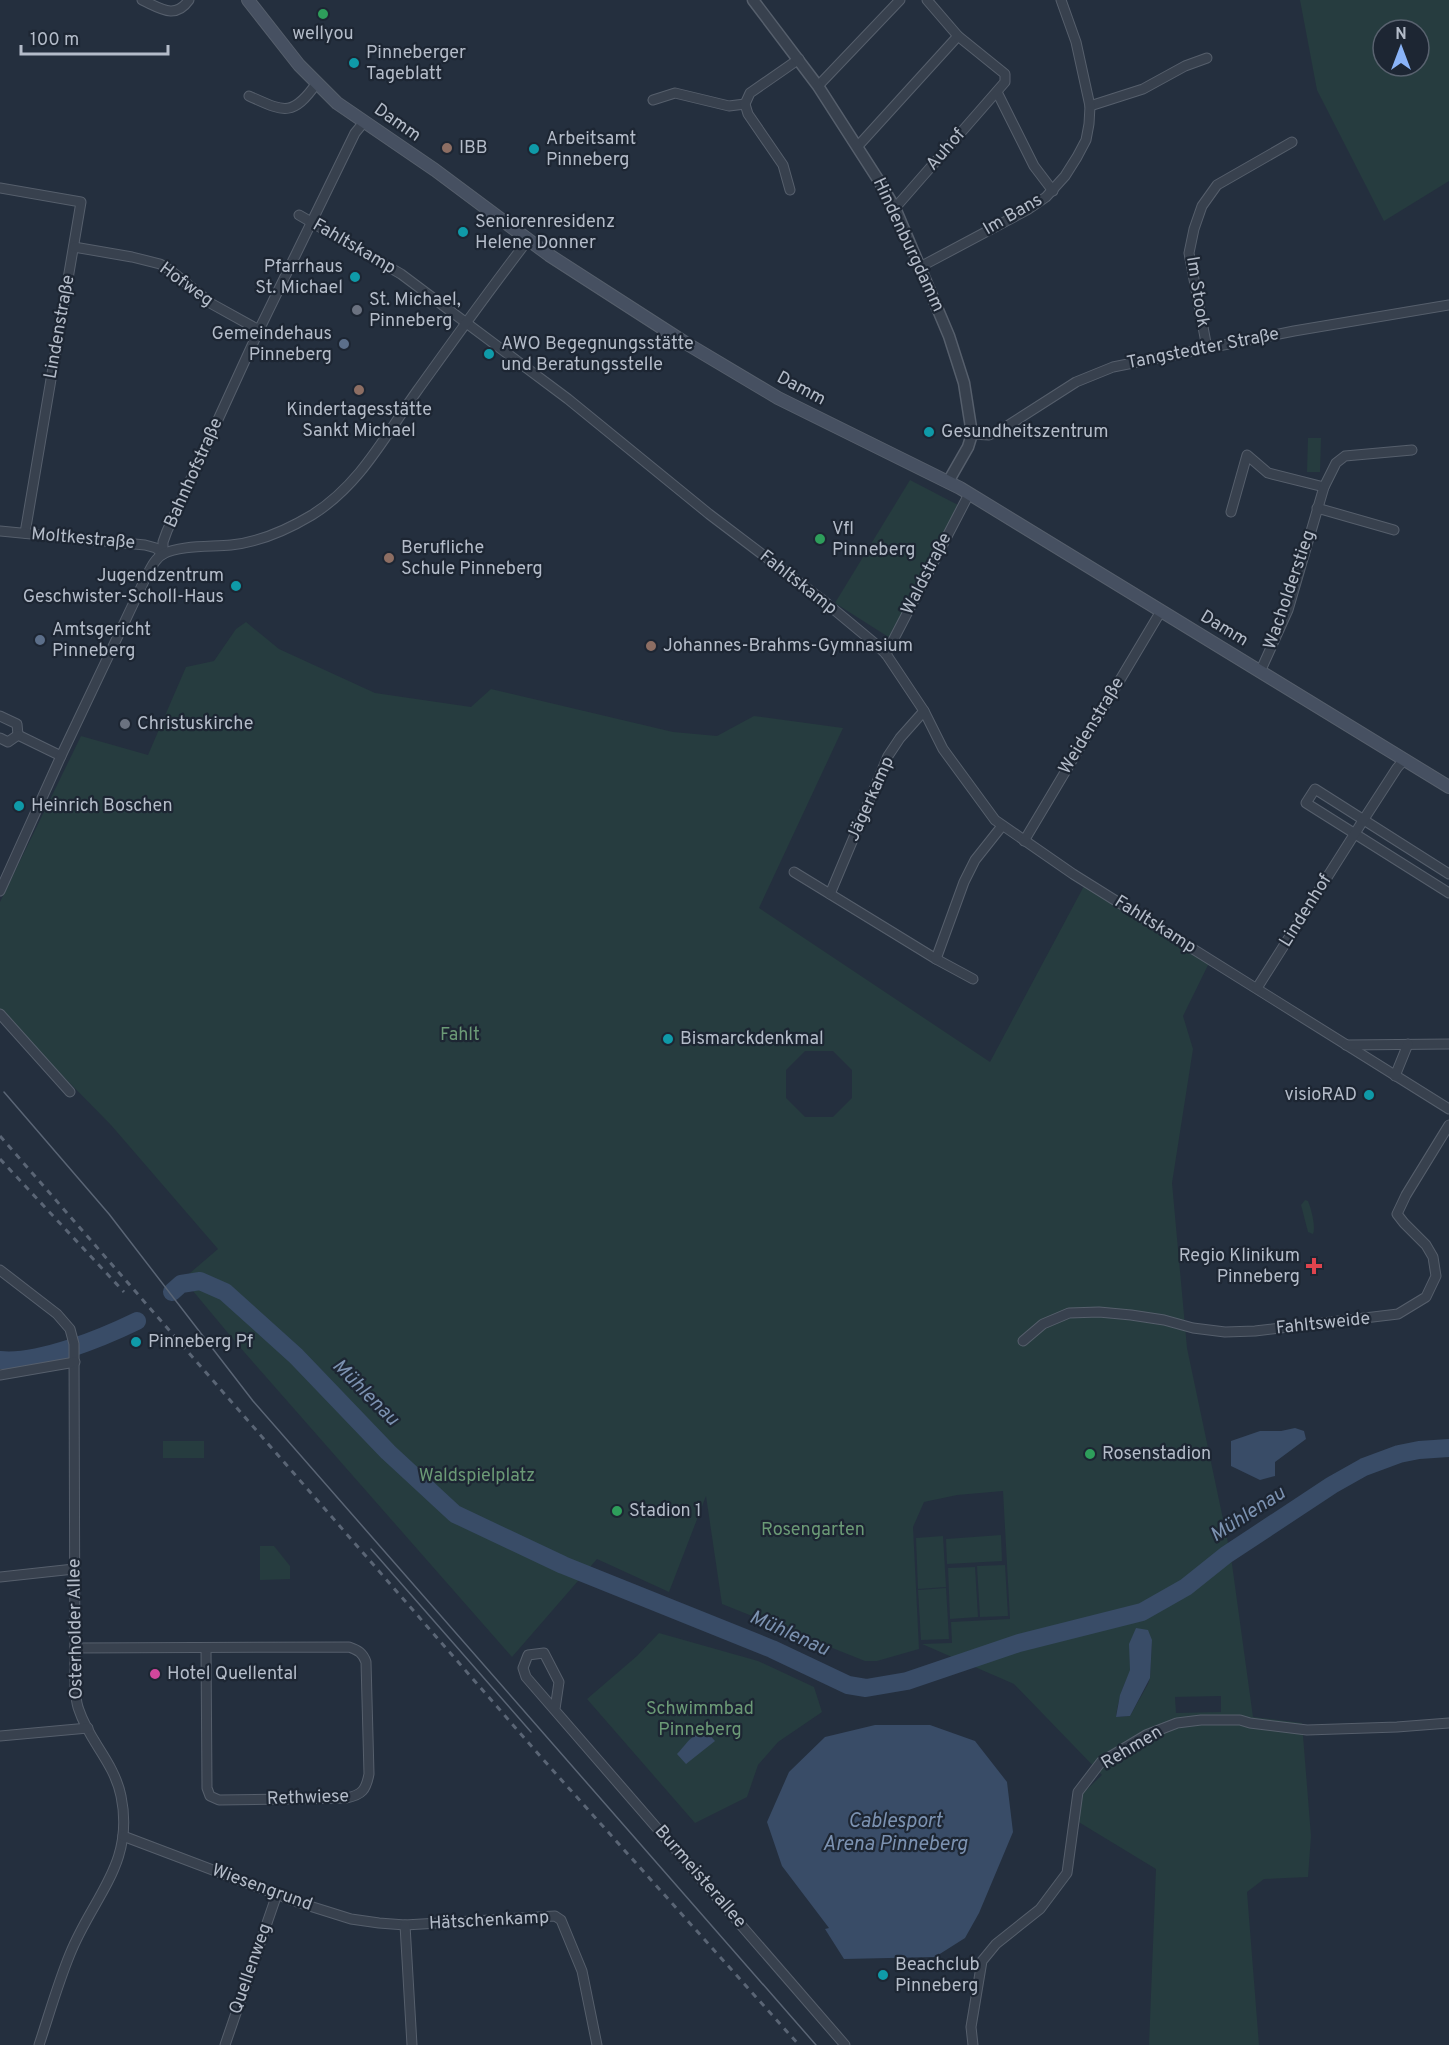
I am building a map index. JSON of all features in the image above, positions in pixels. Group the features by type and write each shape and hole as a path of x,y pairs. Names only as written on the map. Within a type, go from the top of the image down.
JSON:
{"main road":[{"name":"Damm","path":"248,0 316,84 337,103 435,170 528,240 639,313 732,371 834,427 969,494 1449,787"}],"street":[{"path":"142,0 174,12 180,10 189,0"},
{"name":"Hindenburgdamm","path":"753,0 818,86 858,146 895,208 949,336 964,383 972,434"},
{"path":"818,86 900,0"},
{"path":"927,0 957,36 1005,74 1005,82 997,92 1034,166 1053,191"},
{"name":"Im Bans","path":"920,267 1047,197 1065,176 1086,140 1090,106 1076,42 1061,0"},
{"path":"858,146 957,36"},
{"path":"1090,106 1143,89 1185,66 1208,58"},
{"path":"790,190 783,165 748,114 745,104 750,93 799,59"},
{"path":"249,96 273,106 291,108 300,104 316,84"},
{"name":"Auhof","path":"895,208 997,92"},
{"path":"654,100 675,93 729,106 745,104"},
{"name":"Bahnhofstraße","path":"0,891 148,573 163,554 163,542 167,531 310,222 355,133 364,122"},
{"name":"Im Stook","path":"1207,348 1189,253 1202,206 1217,185 1293,142"},
{"name":"Lindenstraße","path":"0,188 81,202 25,533"},
{"name":"Fahltskamp","path":"299,215 393,269 568,399 709,514 825,602 886,654 924,711 943,749 981,804 1002,826 1073,874 1449,1108"},
{"path":"163,554 174,550 259,539 286,530 333,500 357,477 377,451 416,393 528,240"},
{"name":"Hofweg","path":"74,247 160,264 212,304 259,330"},
{"name":"Tangstedter Straße","path":"972,434 989,435 1001,430 1076,382 1094,373 1124,364 1294,331 1449,305"},
{"path":"948,482 968,447 972,434"},
{"name":"Wacholderstieg","path":"1260,672 1288,610 1317,508 1336,463 1345,456 1412,450"},
{"path":"1232,512 1247,454 1268,473 1324,488"},
{"name":"Waldstraße","path":"886,654 969,494"},
{"name":"Wacholderstieg","path":"1317,508 1394,530"},
{"name":"Moltkestraße","path":"0,531 145,545 156,548 163,554"},
{"name":"Weidenstraße","path":"1024,841 1161,611"},
{"name":"Jägerkamp","path":"830,894 888,756 900,738 924,711"},
{"path":"0,716 17,724 18,735"},
{"path":"18,735 61,756"},
{"path":"0,738 8,742 18,735"},
{"name":"Lindenhof","path":"1257,988 1404,760"},
{"path":"1449,874 1315,789 1306,803 1449,893"},
{"path":"936,959 963,882 975,860 1002,826"},
{"path":"794,872 936,959 974,979"},
{"path":"0,1014 70,1092"},
{"path":"1395,1076 1408,1044"},
{"path":"1346,1046 1449,1044"},
{"name":"Fahltsweide","path":"1023,1341 1043,1324 1069,1313 1099,1312 1131,1315 1225,1332 1255,1331 1398,1314 1426,1297 1436,1276 1433,1257 1426,1245 1397,1214 1406,1195 1449,1125"},
{"name":"Osterholder Allee","path":"0,1270 46,1304 70,1329 75,1360 75,1688 78,1710 105,1754 121,1793 125,1814 119,1860 108,1885 84,1922 70,1955 39,2045"},
{"path":"0,1375 75,1360"},
{"path":"0,1577 74,1569"},
{"name":"Rethwiese","path":"75,1648 349,1647 357,1650 366,1662 369,1774 366,1788 359,1796 219,1800 210,1797 207,1788 207,1648"},
{"name":"Burmeisterallee","path":"555,1709 560,1682 544,1653 528,1655 523,1668 526,1677 844,2045"},
{"name":"Rehmen","path":"973,2045 971,2027 982,1961 996,1944 1040,1909 1067,1873 1078,1792 1101,1762 1146,1735 1177,1723 1201,1720 1240,1720 1307,1730 1449,1723"},
{"path":"0,1736 88,1728"},
{"name":"Wiesengrund","path":"123,1836 300,1903 351,1919 405,1925"},
{"name":"Quellenweg","path":"225,2045 277,1894"},
{"name":"Hätschenkamp","path":"412,2045 405,1925 555,1916 561,1920 582,1971 597,2045"}],"green space":[{"path":"1300,0 1449,0 1449,181 1384,221 1317,90"},
{"path":"1308,438 1321,438 1320,472 1307,472"},
{"path":"910,480 958,505 890,638 835,603"},
{"name":"Fahlt","path":"246,622 279,649 375,693 471,707 491,689 673,732 717,736 754,716 843,728 759,908 990,1062 1084,886 1209,963 1183,1016 1193,1049 1172,1183 1187,1348 1231,1557 1253,1717 1302,1723 1311,1836 1308,1877 1264,1879 1247,1892 1259,2045 1149,2045 1156,1869 1077,1821 1082,1794 1102,1775 1014,1684 922,1644 952,1643 951,1622 1010,1619 1003,1491 957,1495 924,1502 913,1527 919,1649 877,1661 865,1661 722,1604 706,1496 669,1592 597,1559 512,1657 238,1345 183,1279 218,1249 111,1125 0,1012 0,902 81,736 148,755 186,667 214,661 236,629","holes":["805,1051 833,1051 852,1070 852,1098 833,1117 805,1117 786,1098 786,1070","1152,1640 1148,1684 1130,1716 1116,1717 1124,1685 1133,1667","1221,1696 1221,1712 1176,1713 1175,1697"]},
{"path":"1305,1200 1308,1201 1312,1213 1313,1234 1308,1232 1301,1205"},
{"path":"163,1441 204,1441 204,1458 163,1458"},
{"path":"1001,1535 1002,1561 947,1564 946,1539"},
{"path":"943,1536 946,1587 918,1589 916,1538"},
{"path":"260,1546 274,1546 290,1566 290,1579 260,1580"},
{"path":"1005,1565 1008,1616 980,1617 977,1566"},
{"path":"975,1567 978,1617 950,1619 948,1568"},
{"path":"946,1588 949,1639 921,1640 918,1590"},
{"name":"Schwimmbad Pinneberg","path":"659,1633 758,1661 814,1687 822,1712 778,1742 758,1765 747,1797 695,1823 587,1699 637,1656"}],"water":[{"path":"1295,1428 1304,1431 1306,1439 1275,1462 1275,1476 1260,1480 1231,1466 1231,1441 1260,1431"},
{"path":"1136,1628 1148,1630 1152,1640 1150,1678 1130,1716 1116,1717 1120,1695 1130,1670 1129,1644"},
{"name":"Cablesport Arena Pinneberg","path":"875,1725 930,1725 975,1741 1007,1782 1013,1832 979,1913 965,1938 935,1957 844,1959 825,1929 829,1928 782,1866 767,1822 789,1772 825,1737"},
{"path":"697,1727 704,1729 715,1741 686,1764 677,1754 694,1736"}],"waterway":[{"name":"Mühlenau","path":"172,1292 181,1284 200,1281 225,1292 296,1356 388,1452 455,1514 563,1565 772,1649 848,1685 866,1688 907,1681 1019,1643 1142,1612 1186,1587 1226,1555 1332,1485 1364,1467 1399,1454 1449,1448"},
{"name":"Mühlenau","path":"0,1360 16,1360 51,1354 89,1342 137,1321"}],"tram line":[{"path":"4,1092 109,1214 253,1401 816,2045"},
{"path":"371,1549 531,1732"}],"railway":[{"path":"0,1136 540,1756 799,2045"},
{"path":"0,1159 124,1292"}],"place":[{"name":"wellyou","path":"323,14"},
{"name":"Pinneberger Tageblatt","path":"354,63"},
{"name":"IBB","path":"447,148"},
{"name":"Arbeitsamt Pinneberg","path":"534,149"},
{"name":"Seniorenresidenz Helene Donner","path":"463,232"},
{"name":"Pfarrhaus St. Michael","path":"355,277"},
{"name":"St. Michael, Pinneberg","path":"357,310"},
{"name":"Gemeindehaus Pinneberg","path":"344,344"},
{"name":"AWO Begegnungsstätte und Beratungsstelle","path":"489,354"},
{"name":"Kindertagesstätte Sankt Michael","path":"359,390"},
{"name":"Gesundheitszentrum","path":"929,432"},
{"name":"Vfl Pinneberg","path":"820,539"},
{"name":"Berufliche Schule Pinneberg","path":"389,558"},
{"name":"Jugendzentrum Geschwister-Scholl-Haus","path":"236,586"},
{"name":"Amtsgericht Pinneberg","path":"40,640"},
{"name":"Johannes-Brahms-Gymnasium","path":"651,646"},
{"name":"Christuskirche","path":"125,724"},
{"name":"Heinrich Boschen","path":"19,806"},
{"name":"Bismarckdenkmal","path":"668,1039"},
{"name":"visioRAD","path":"1369,1095"},
{"name":"Regio Klinikum Pinneberg","path":"1314,1266"},
{"name":"Pinneberg Pf","path":"136,1342"},
{"name":"Rosenstadion","path":"1090,1454"},
{"name":"Stadion 1","path":"617,1511"},
{"name":"Hotel Quellental","path":"155,1674"},
{"name":"Beachclub Pinneberg","path":"883,1975"}],"park label":[{"name":"Waldspielplatz","path":"477,1476"},
{"name":"Rosengarten","path":"813,1530"}]}
